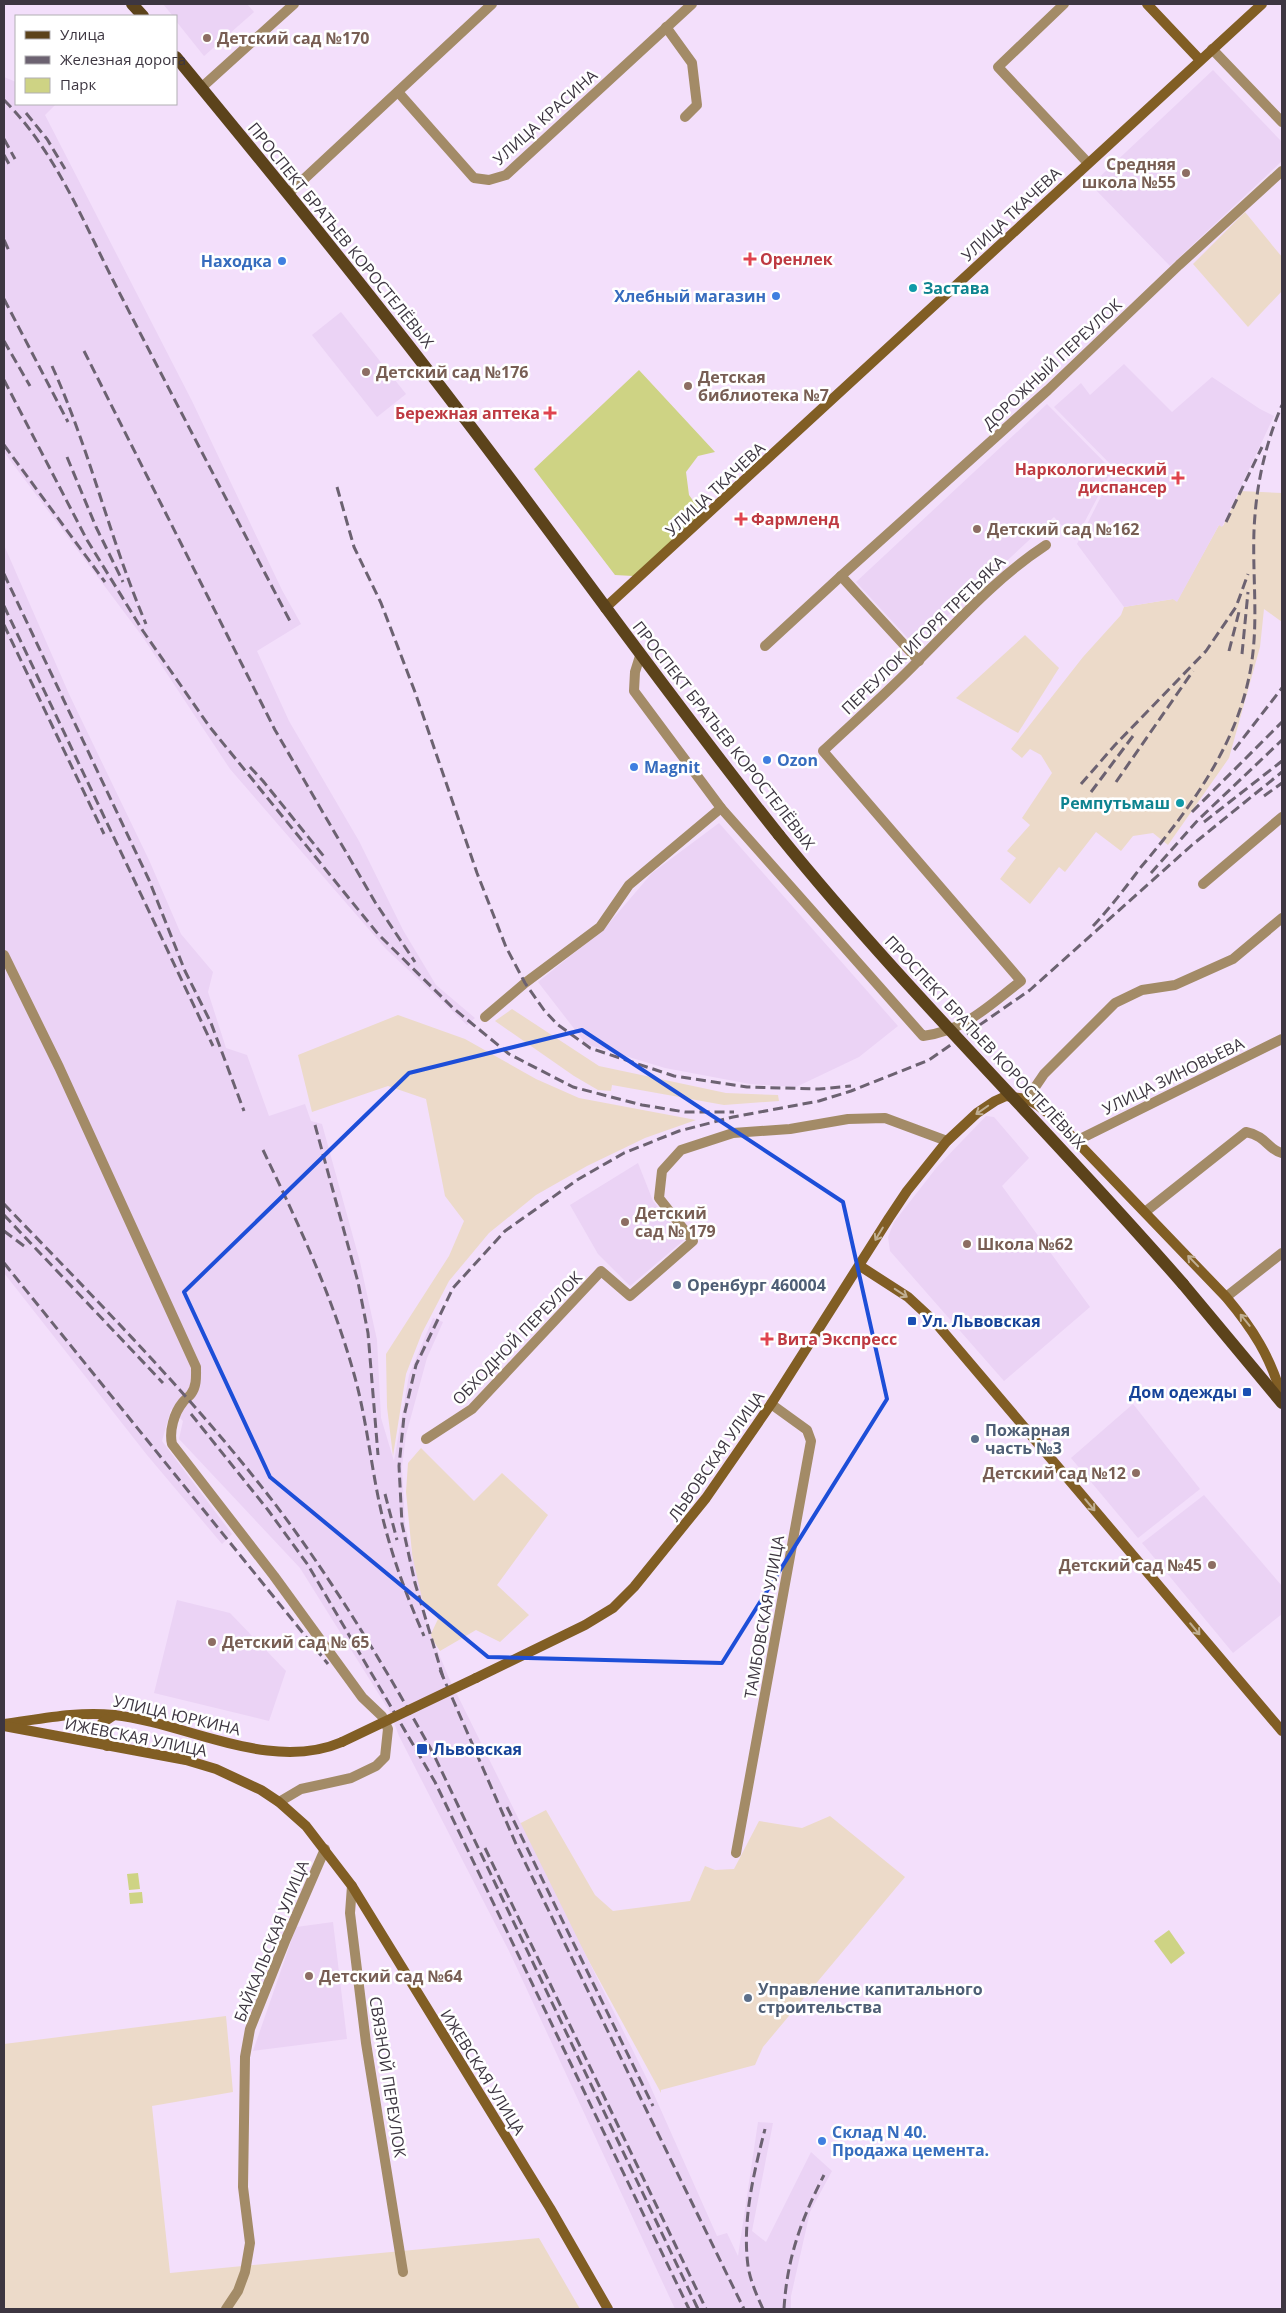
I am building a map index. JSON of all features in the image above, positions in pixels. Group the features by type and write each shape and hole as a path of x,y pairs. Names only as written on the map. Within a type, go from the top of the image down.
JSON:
{"main road":[{"path":"132,4 142,15"},
{"path":"1147,4 1200,60"},
{"name":"УЛИЦА ТКАЧЕВА","path":"605,608 756,472 1262,4"},
{"name":"ПРОСПЕКТ БРАТЬЕВ КОРОСТЕЛЁВЫХ","path":"178,59 289,193 446,393 640,656 779,835 846,916 1116,1207 1248,1360 1282,1403"},
{"name":"ЛЬВОВСКАЯ УЛИЦА","path":"342,1742 585,1625 603,1615 624,1598 696,1512 772,1404 903,1197 948,1141 977,1113 995,1101 1006,1096 1027,1099"},
{"name":"ПРОСПЕКТ БРАТЬЕВ КОРОСТЕЛЁВЫХ","path":"1027,1099 1039,1106 1076,1140 1226,1296 1252,1328 1262,1346 1276,1376 1282,1397"},
{"path":"860,1266 908,1297 935,1322 1282,1731"},
{"path":"1248,1360 1259,1354 1262,1346"},
{"name":"УЛИЦА ЮРКИНА","path":"4,1725 83,1713 116,1715 271,1751 311,1750 342,1742"},
{"path":"107,1746 102,1738 102,1723 109,1717 116,1715"},
{"name":"ИЖЕВСКАЯ УЛИЦА","path":"4,1725 186,1760 216,1768 261,1790 279,1802 306,1826 326,1849 352,1886 550,2208 608,2309"}],"street":[{"path":"201,88 294,4"},
{"path":"289,193 492,4"},
{"name":"УЛИЦА КРАСИНА","path":"398,92 474,178 489,180 506,175 692,4"},
{"path":"1064,4 998,67 1088,163"},
{"path":"666,27 692,63 697,105 685,117"},
{"path":"1212,49 1282,122"},
{"name":"ДОРОЖНЫЙ ПЕРЕУЛОК","path":"765,646 1048,390 1179,265 1282,171"},
{"name":"ПЕРЕУЛОК ИГОРЯ ТРЕТЬЯКА","path":"721,808 923,1036 944,1033 964,1025 1021,981 823,751 919,661 990,588 1024,559 1046,545"},
{"path":"841,576 919,661"},
{"path":"485,1017 525,983 600,926 634,880 721,808 634,692 635,672 640,656"},
{"path":"1203,884 1282,817"},
{"path":"1027,1099 1044,1074 1115,1003 1142,990 1175,985 1233,959 1282,918"},
{"path":"4,955 60,1068 196,1367 196,1379 192,1393 182,1403 172,1425 170,1434 172,1444 274,1576 362,1697 382,1716 388,1730 385,1756 376,1766 351,1778 301,1789 279,1802"},
{"name":"УЛИЦА ЗИНОВЬЕВА","path":"1076,1140 1282,1039"},
{"name":"ОБХОДНОЙ ПЕРЕУЛОК","path":"426,1439 472,1409 601,1271 630,1296 693,1242 659,1198 662,1171 682,1150 733,1133 790,1129 848,1119 885,1118 948,1141"},
{"path":"1146,1212 1246,1132 1258,1134 1276,1152 1282,1153"},
{"path":"1226,1296 1282,1253"},
{"name":"ТАМБОВСКАЯ УЛИЦА","path":"736,1853 811,1441 807,1430 772,1404"},
{"name":"БАЙКАЛЬСКАЯ УЛИЦА","path":"226,2309 238,2292 245,2272 250,2243 243,2187 245,2057 250,2029 286,1939 326,1849"},
{"name":"СВЯЗНОЙ ПЕРЕУЛОК","path":"352,1886 350,1913 365,2034 403,2272"}],"highlighted area":[{"path":"582,1030 843,1202 887,1399 722,1663 488,1657 270,1477 184,1292 409,1073"}],"shaded area":[{"name":"Детский сад №170","path":"163,4 247,4 254,12 204,56 178,24 178,15 172,15"},
{"name":"Средняя школа №55","path":"1213,70 1282,142 1282,161 1170,266 1091,185"},
{"path":"4,77 15,82 15,105 55,105 45,115 192,401 282,590 301,624 257,651 289,721 359,841 403,930 436,985 475,1018 467,1025 386,949 230,769 142,636 4,452"},
{"path":"1245,212 1282,257 1282,291 1248,327 1193,264"},
{"name":"Детский сад №176","path":"341,312 406,394 377,417 312,335"},
{"name":"Наркологический диспансер","path":"1124,364 1172,412 1212,377 1260,409 1274,416 1222,527 1219,525 1177,602 1173,599 1124,607 1077,544 1115,469 1054,407 1081,383 1090,395"},
{"name":"Детский сад №162","path":"1047,404 1112,470 1075,540 1054,517 915,646 856,582"},
{"name":"Ремпутьмаш","path":"1240,491 1282,493 1282,622 1264,609 1260,647 1229,758 1168,845 1153,833 1133,836 1121,851 1096,832 1065,872 1059,867 1030,904 1000,879 1016,858 1007,851 1030,825 1022,818 1052,773 1041,755 1030,749 1022,758 1011,749 1083,657 1121,615 1124,607 1173,599 1177,601 1219,525 1223,526"},
{"path":"4,545 69,694 149,860 181,934 213,972 208,992 226,1048 247,1055 269,1116 305,1104 311,1121 322,1124 360,1262 377,1340 381,1418 394,1461 409,1375 433,1318 443,1322 427,1358 406,1435 402,1467 405,1524 430,1633 449,1678 648,2081 717,2236 727,2233 738,2256 758,2122 773,2123 752,2231 766,2242 811,2152 832,2171 810,2212 791,2296 791,2309 675,2309 509,1951 399,1736 390,1712 300,1568 179,1439 183,1421 171,1409 162,1441 232,1534 222,1544 147,1455 4,1273"},
{"path":"1025,635 1059,668 1018,733 956,698"},
{"path":"719,823 898,1026 859,1057 796,1087 750,1084 665,1068 586,1044 538,982 605,928 652,873"},
{"path":"512,1009 599,1066 726,1093 778,1095 779,1101 724,1105 612,1085 611,1091 598,1090 574,1076 495,1021"},
{"path":"398,1015 465,1039 536,1079 579,1098 696,1120 645,1138 587,1166 536,1195 489,1233 449,1281 422,1333 406,1374 393,1456 387,1407 386,1354 449,1256 464,1221 445,1196 426,1099 388,1086 312,1112 298,1055"},
{"name":"Школа №62","path":"986,1116 994,1117 1029,1158 1002,1186 1090,1307 1004,1381 890,1251 888,1237 894,1222 937,1167"},
{"name":"Детский сад № 179","path":"638,1163 653,1201 684,1240 630,1286 598,1254 570,1205"},
{"name":"Детский сад №12","path":"1133,1404 1200,1489 1138,1538 1071,1458"},
{"path":"421,1448 474,1501 502,1473 548,1515 497,1585 529,1615 500,1642 476,1630 440,1651 430,1636 438,1619 420,1598 413,1563 406,1492 408,1463"},
{"name":"Детский сад №45","path":"1204,1495 1282,1586 1282,1614 1233,1653 1142,1543"},
{"name":"Детский сад № 65","path":"177,1600 230,1613 286,1671 269,1721 154,1693"},
{"path":"546,1810 595,1895 613,1911 690,1901 705,1866 715,1870 734,1869 759,1821 802,1828 830,1816 905,1877 763,2047 755,2065 661,2090 661,2093 515,1826"},
{"name":"Детский сад №64","path":"333,1922 347,2039 253,2051 296,1927"},
{"path":"226,2016 233,2092 152,2106 170,2273 539,2238 580,2309 4,2309 4,2044"}],"green space":[{"path":"639,370 715,452 698,456 686,472 689,495 702,513 633,576 615,575 534,469"},
{"path":"138,1873 140,1889 129,1890 127,1874"},
{"path":"142,1892 143,1903 130,1904 129,1893"},
{"path":"1169,1930 1185,1953 1171,1964 1154,1941"}],"railway":[{"path":"4,100 39,143 68,190 139,332 291,623"},
{"path":"26,113 47,139 65,169"},
{"path":"4,139 15,159"},
{"path":"4,155 9,164"},
{"path":"4,240 10,253"},
{"path":"4,299 68,422"},
{"path":"4,341 30,386"},
{"path":"84,351 275,730 375,902 415,962"},
{"path":"52,366 78,430 121,560 146,624"},
{"path":"4,380 87,540 143,631 209,726 378,934 453,1008 509,1054 573,1087 642,1105 685,1112 734,1112"},
{"path":"1093,926 1180,819 1214,767 1228,740 1239,712 1248,683 1253,652 1256,501 1268,445 1282,405"},
{"path":"4,445 105,582"},
{"path":"1226,522 1262,447"},
{"path":"67,457 96,527 123,582"},
{"path":"337,487 354,547 381,603 415,692 477,873 506,947 525,983 544,1010 557,1024 590,1048 674,1076 747,1087 819,1089 851,1086"},
{"path":"4,574 149,880 185,971 211,1023 244,1111"},
{"path":"1081,784 1115,745 1206,651 1236,607 1248,574"},
{"path":"1242,654 1248,592"},
{"path":"4,606 213,1046"},
{"path":"1229,651 1240,608"},
{"path":"4,625 104,834"},
{"path":"1116,782 1193,671"},
{"path":"1234,750 1282,688"},
{"path":"1192,812 1282,722"},
{"path":"1091,792 1136,732"},
{"path":"1151,873 1198,820 1282,740"},
{"path":"1204,822 1282,761"},
{"path":"250,767 326,859"},
{"path":"443,1677 415,1583 402,1524 399,1466 404,1416 416,1365 453,1288 505,1231 577,1180 624,1153 679,1131 733,1117 819,1101 851,1091 929,1060 1030,990 1192,845 1282,772"},
{"path":"1264,796 1282,783"},
{"path":"315,1125 358,1282 368,1333 378,1455"},
{"path":"263,1150 325,1288 345,1345 366,1426 378,1497 390,1546 400,1577 424,1636"},
{"path":"4,1204 144,1350 244,1464 297,1534 358,1625 433,1753 698,2309"},
{"path":"4,1215 163,1383"},
{"path":"4,1231 28,1249"},
{"path":"4,1263 328,1664"},
{"path":"191,1414 268,1510 308,1565 435,1782 689,2309"},
{"path":"385,1494 397,1540"},
{"path":"440,1670 516,1844 744,2309"},
{"path":"507,1807 653,2106"},
{"path":"485,1848 706,2309"},
{"path":"763,2309 749,2271 747,2231 750,2196 765,2129"},
{"path":"784,2309 788,2273 796,2240 808,2208 824,2175"}],"place":[{"name":"Детский сад №170","path":"207,38"},
{"name":"Средняя школа №55","path":"1186,173"},
{"name":"Оренлек","path":"750,259"},
{"name":"Находка","path":"282,261"},
{"name":"Застава","path":"913,288"},
{"name":"Хлебный магазин","path":"776,296"},
{"name":"Детский сад №176","path":"366,372"},
{"name":"Детская библиотека №7","path":"688,386"},
{"name":"Бережная аптека","path":"550,413"},
{"name":"Наркологический диспансер","path":"1178,478"},
{"name":"Фармленд","path":"741,519"},
{"name":"Детский сад №162","path":"977,529"},
{"name":"Ozon","path":"767,760"},
{"name":"Magnit","path":"634,767"},
{"name":"Ремпутьмаш","path":"1180,803"},
{"name":"Детский сад № 179","path":"625,1222"},
{"name":"Школа №62","path":"967,1244"},
{"name":"Оренбург 460004","path":"677,1285"},
{"name":"Ул. Львовская","path":"912,1321"},
{"name":"Вита Экспресс","path":"767,1339"},
{"name":"Дом одежды","path":"1247,1392"},
{"name":"Пожарная часть №3","path":"975,1439"},
{"name":"Детский сад №12","path":"1136,1473"},
{"name":"Детский сад №45","path":"1212,1565"},
{"name":"Детский сад № 65","path":"212,1642"},
{"name":"Львовская","path":"422,1749"},
{"name":"Детский сад №64","path":"309,1976"},
{"name":"Управление капитального строительства","path":"748,1998"},
{"name":"Склад N 40. Продажа цемента.","path":"822,2141"}]}
